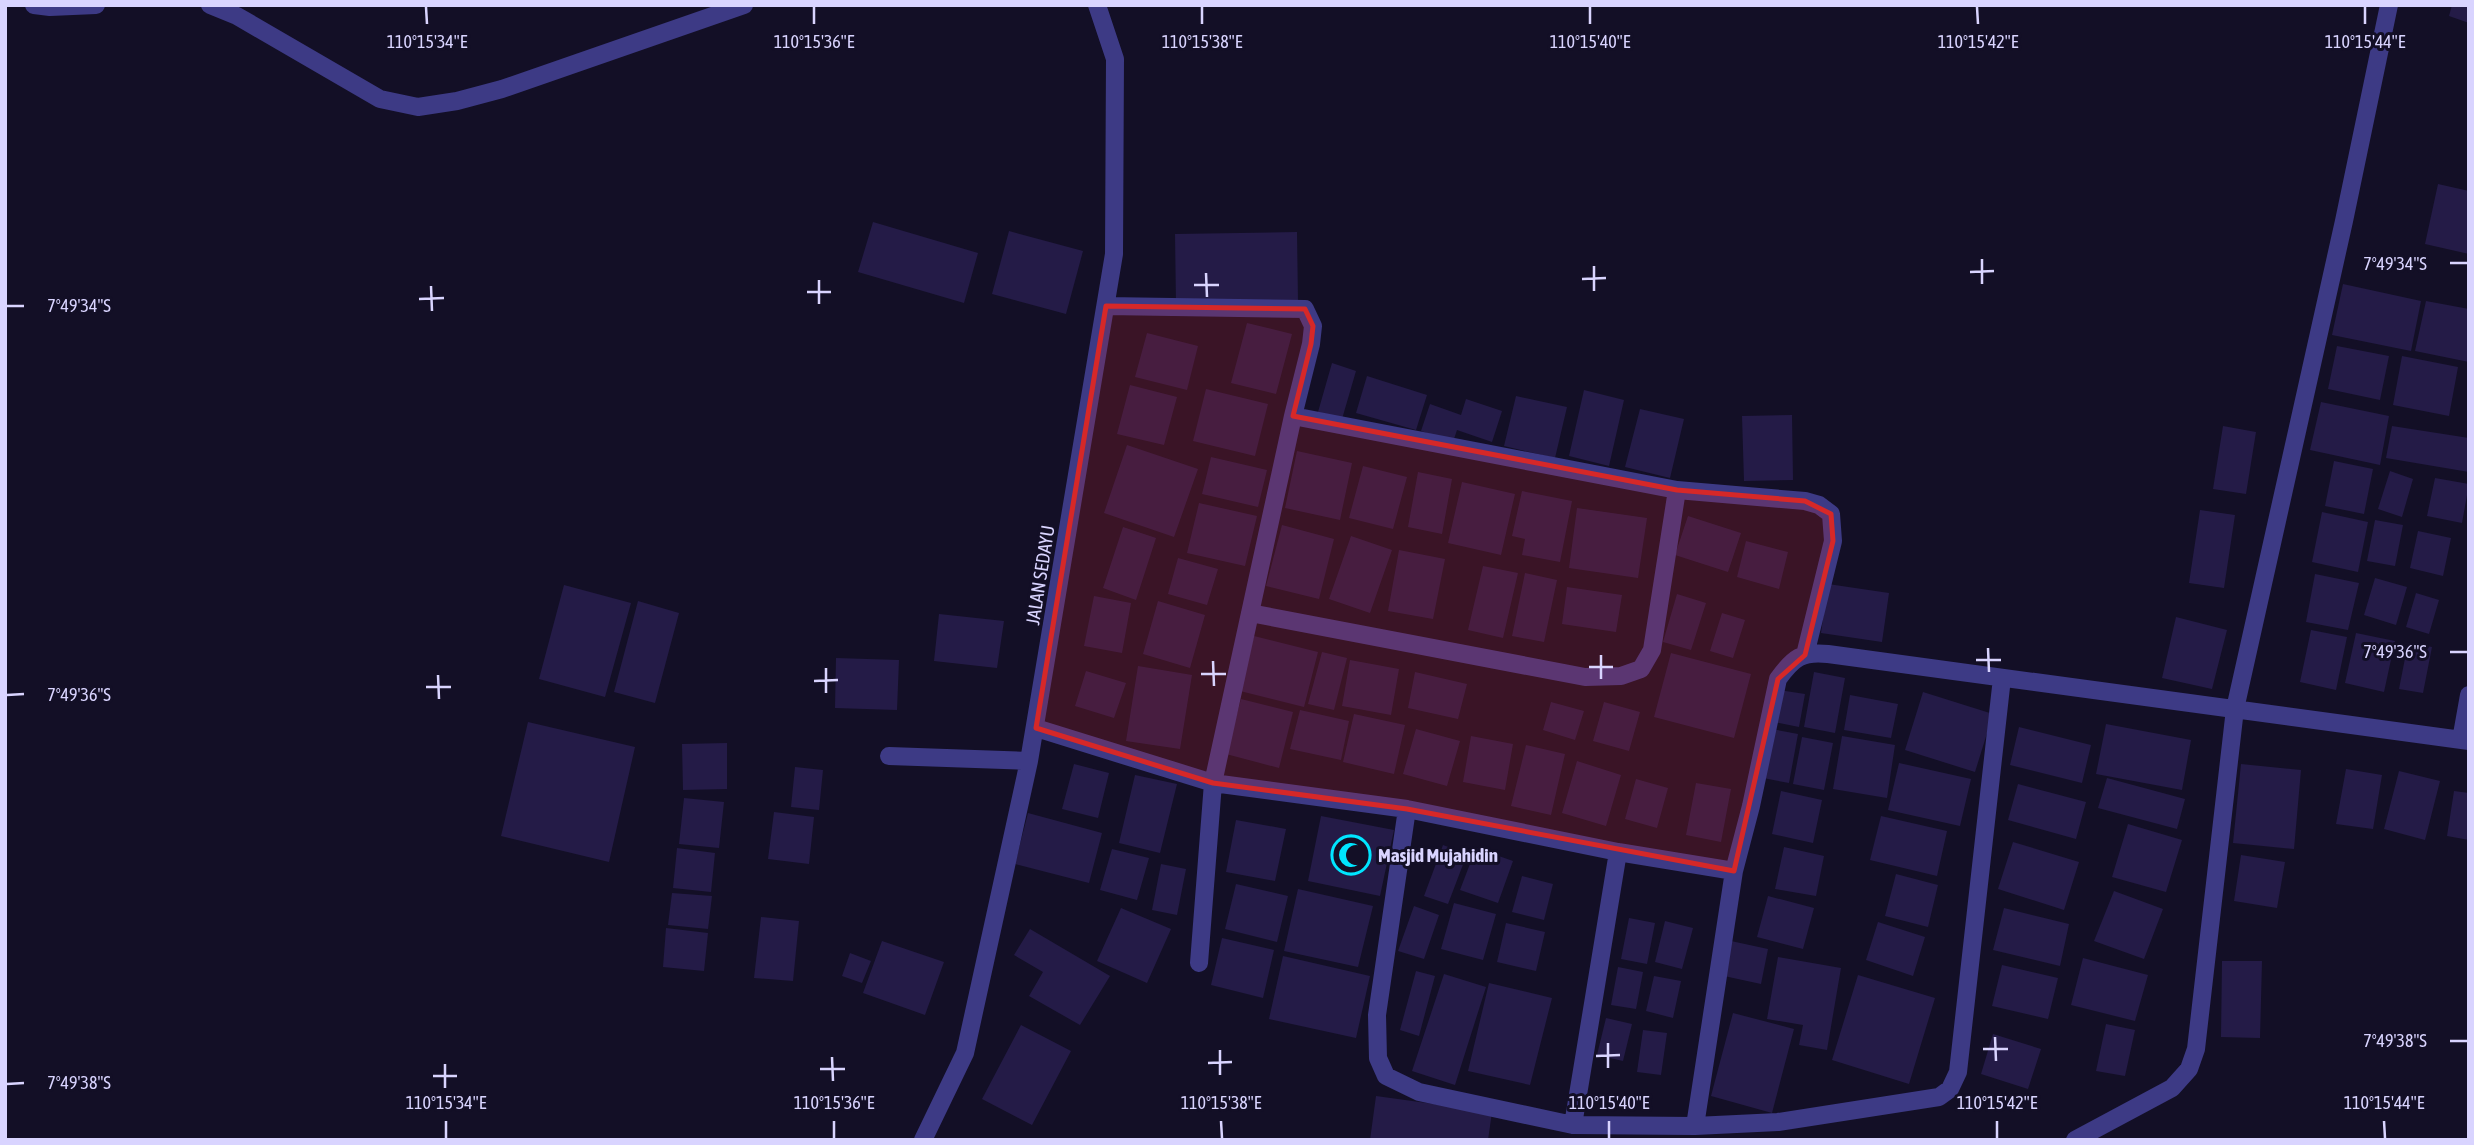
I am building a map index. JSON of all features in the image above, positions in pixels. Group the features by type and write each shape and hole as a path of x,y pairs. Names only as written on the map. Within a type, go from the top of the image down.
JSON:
{"street":[{"path":"34,5 96,5"},
{"path":"211,5 237,16 380,99 418,107 457,102 502,89 744,5"},
{"name":"JALAN SEDAYU","path":"923,1140 965,1053 1029,761 1114,254 1115,59 1097,5"},
{"path":"2075,1140 2172,1088 2189,1069 2196,1049 2235,709 2344,221 2389,5"},
{"path":"1106,306 1305,309 1313,326 1213,783 1199,963"},
{"path":"1293,416 1677,490 1805,500 1819,505 1831,514 1833,541 1805,654"},
{"path":"1250,613 1585,677 1621,676 1642,669 1652,650 1677,490"},
{"path":"1695,1126 1734,871 1778,679 1789,664 1805,654 1828,654 2465,741 2469,695"},
{"path":"1407,809 1377,1015 1377,1058 1386,1076 1419,1092 1573,1125 1695,1126 1778,1122 1938,1097 1950,1089 1958,1072 2002,678"},
{"path":"1036,728 1213,783 1407,809 1618,852 1734,871"},
{"path":"889,756 1029,761"},
{"path":"1573,1125 1618,852"}],"highlighted area":[{"path":"1106,306 1305,309 1313,326 1311,344 1293,416 1677,490 1805,501 1831,514 1833,541 1805,655 1778,679 1734,871 1407,809 1213,783 1036,728"}],"building":[{"path":"2452,5 2469,5 2469,23 2449,16"},
{"path":"2438,184 2469,191 2469,254 2425,244"},
{"path":"873,222 978,253 964,303 858,272"},
{"path":"1009,231 1083,251 1066,314 992,294"},
{"path":"1297,232 1298,302 1176,304 1175,234"},
{"path":"2343,284 2421,301 2411,351 2332,335"},
{"path":"2426,301 2469,309 2469,362 2415,351"},
{"path":"1247,323 1292,334 1276,394 1231,383"},
{"path":"1147,333 1198,346 1187,390 1135,377"},
{"path":"2337,346 2389,356 2380,400 2328,389"},
{"path":"2402,356 2458,367 2449,416 2393,405"},
{"path":"1332,363 1356,371 1342,419 1318,412"},
{"path":"1367,376 1427,395 1416,430 1356,413"},
{"path":"1130,385 1177,397 1164,445 1117,434"},
{"path":"1206,389 1268,404 1255,456 1193,441"},
{"path":"1584,390 1624,400 1609,466 1569,456"},
{"path":"1516,396 1567,407 1555,458 1504,446"},
{"path":"1466,399 1502,411 1492,442 1457,430 1453,442 1421,431 1430,404 1461,415"},
{"path":"2321,402 2389,416 2380,465 2310,450"},
{"path":"1640,409 1684,419 1670,478 1625,467"},
{"path":"1792,415 1793,480 1744,481 1742,416"},
{"path":"2223,426 2256,432 2246,494 2213,489"},
{"path":"2392,426 2469,438 2469,472 2386,458"},
{"path":"1127,445 1198,469 1174,537 1104,513"},
{"path":"1297,451 1352,463 1340,520 1285,508"},
{"path":"1211,457 1267,470 1258,507 1202,494"},
{"path":"2334,461 2373,469 2364,514 2325,506"},
{"path":"1363,466 1407,477 1393,529 1349,518"},
{"path":"2390,471 2413,479 2402,517 2378,509"},
{"path":"1418,472 1452,479 1442,534 1408,527"},
{"path":"2435,478 2469,484 2462,523 2427,516"},
{"path":"1462,482 1515,494 1501,555 1448,543"},
{"path":"1522,491 1572,501 1560,562 1522,555 1525,539 1512,536"},
{"path":"1199,503 1257,516 1245,566 1187,553"},
{"path":"1577,508 1647,518 1638,578 1569,568"},
{"path":"2200,510 2235,515 2224,588 2189,583"},
{"path":"2322,512 2368,522 2358,572 2312,562"},
{"path":"1688,516 1741,533 1728,572 1675,555"},
{"path":"2375,520 2403,525 2395,566 2367,561"},
{"path":"1282,525 1334,539 1319,599 1266,586"},
{"path":"1123,527 1156,538 1136,600 1103,588"},
{"path":"2418,531 2451,538 2443,576 2410,568"},
{"path":"1351,536 1392,550 1370,613 1329,599"},
{"path":"1746,541 1788,552 1779,589 1737,577"},
{"path":"1399,550 1445,559 1433,619 1388,611"},
{"path":"1178,558 1218,569 1207,605 1168,594"},
{"path":"1483,566 1518,573 1503,638 1468,630"},
{"path":"1525,573 1557,580 1544,642 1512,636"},
{"path":"2315,574 2359,583 2348,630 2306,622"},
{"path":"2375,578 2407,587 2396,625 2364,615"},
{"path":"1828,584 1889,593 1882,642 1821,633"},
{"path":"564,585 631,603 605,697 539,679"},
{"path":"1567,587 1622,595 1616,632 1562,624"},
{"path":"2416,593 2439,600 2429,634 2406,627"},
{"path":"1677,594 1706,603 1691,650 1663,642"},
{"path":"1094,596 1131,603 1122,653 1084,646"},
{"path":"638,601 679,613 655,703 614,692"},
{"path":"1158,601 1205,615 1190,668 1143,654"},
{"path":"1722,613 1745,620 1733,658 1710,651"},
{"path":"939,614 1004,621 997,668 934,661"},
{"path":"2176,617 2227,630 2212,689 2162,678"},
{"path":"2311,630 2347,637 2336,690 2300,682"},
{"path":"2356,633 2395,641 2384,692 2345,683"},
{"path":"1254,636 1318,652 1304,707 1240,691"},
{"path":"2408,643 2432,647 2423,693 2399,689"},
{"path":"1322,652 1347,658 1334,710 1308,704"},
{"path":"1671,653 1751,674 1734,738 1654,717"},
{"path":"836,658 899,660 897,710 835,708"},
{"path":"1350,660 1399,669 1391,715 1342,706"},
{"path":"1138,666 1192,675 1180,749 1126,741"},
{"path":"1086,671 1126,683 1114,718 1075,706"},
{"path":"1415,672 1467,684 1458,719 1408,708"},
{"path":"1814,672 1845,678 1835,733 1804,727"},
{"path":"1779,690 1805,694 1799,727 1774,722"},
{"path":"1923,692 1993,714 1975,772 1905,750"},
{"path":"1850,695 1898,704 1891,738 1844,730"},
{"path":"1241,699 1293,712 1279,768 1226,754"},
{"path":"1551,702 1584,711 1575,740 1543,730"},
{"path":"1604,702 1640,712 1629,751 1593,741"},
{"path":"1300,710 1349,721 1341,760 1290,749"},
{"path":"1354,714 1405,725 1394,774 1343,762"},
{"path":"528,722 635,747 609,862 501,836"},
{"path":"2106,724 2191,740 2182,790 2096,774"},
{"path":"2019,727 2091,745 2082,783 2010,765"},
{"path":"1416,729 1460,741 1447,786 1403,774"},
{"path":"1772,729 1798,734 1789,783 1763,778"},
{"path":"1471,736 1513,744 1505,790 1463,782"},
{"path":"1842,736 1895,745 1887,798 1833,789"},
{"path":"1802,737 1833,743 1824,790 1793,784"},
{"path":"727,743 727,789 683,790 682,744"},
{"path":"1526,745 1565,754 1551,815 1511,806"},
{"path":"1577,761 1621,775 1606,826 1562,813"},
{"path":"1899,763 1971,779 1960,826 1888,810"},
{"path":"1074,764 1109,773 1098,818 1062,809"},
{"path":"2241,764 2301,770 2294,849 2233,843"},
{"path":"795,767 823,770 819,810 791,807"},
{"path":"2346,769 2382,775 2373,829 2336,824"},
{"path":"2399,771 2440,781 2425,840 2384,829"},
{"path":"1135,775 1177,784 1160,853 1119,843"},
{"path":"2107,778 2185,799 2177,829 2098,808"},
{"path":"1636,779 1668,788 1657,828 1625,819"},
{"path":"1696,783 1731,789 1721,842 1686,835"},
{"path":"2018,784 2086,802 2076,839 2008,820"},
{"path":"1781,791 1822,800 1813,843 1772,834"},
{"path":"2454,791 2469,793 2469,840 2447,836"},
{"path":"684,798 724,802 719,848 679,844"},
{"path":"774,812 814,817 809,864 768,859"},
{"path":"1028,813 1102,833 1089,883 1015,864"},
{"name":"Masjid Mujahidin","path":"1321,816 1394,830 1380,896 1308,881"},
{"path":"1881,816 1947,831 1937,876 1870,860"},
{"path":"1236,820 1286,829 1275,881 1226,872"},
{"path":"2128,824 2182,840 2166,892 2112,877"},
{"path":"2013,842 2079,862 2064,910 1998,889"},
{"path":"1443,845 1467,854 1448,904 1424,896"},
{"path":"1784,847 1824,856 1816,896 1775,889"},
{"path":"677,848 715,853 711,892 673,888"},
{"path":"1476,848 1513,861 1498,903 1460,890"},
{"path":"1112,849 1149,858 1137,900 1100,890"},
{"path":"2241,855 2285,862 2277,908 2234,901"},
{"path":"1161,864 1186,869 1177,915 1152,910"},
{"path":"1896,874 1938,885 1928,927 1885,916"},
{"path":"1522,876 1553,884 1544,920 1512,912"},
{"path":"1236,884 1288,896 1277,942 1225,929"},
{"path":"1298,889 1373,906 1358,967 1284,951"},
{"path":"2114,891 2163,909 2144,959 2094,941"},
{"path":"672,893 712,896 708,929 668,925"},
{"path":"1768,896 1814,908 1803,949 1757,937"},
{"path":"1454,903 1496,914 1483,960 1441,949"},
{"path":"1414,906 1439,915 1424,959 1398,951"},
{"path":"1121,908 1171,929 1147,983 1097,961"},
{"path":"2004,908 2069,924 2060,966 1993,950"},
{"path":"761,917 799,921 793,981 754,978"},
{"path":"1629,918 1655,923 1647,964 1621,959"},
{"path":"1665,921 1693,928 1682,969 1655,962"},
{"path":"1878,922 1925,937 1913,976 1866,960"},
{"path":"1506,923 1545,932 1536,971 1497,962"},
{"path":"666,928 708,933 704,971 663,967"},
{"path":"1030,929 1110,976 1080,1025 1029,996 1043,972 1014,955"},
{"path":"1222,938 1274,950 1263,998 1211,985"},
{"path":"882,941 944,962 925,1015 863,993"},
{"path":"1731,941 1768,949 1761,984 1724,976"},
{"path":"850,953 871,961 862,983 842,976"},
{"path":"1283,956 1370,976 1356,1038 1269,1019"},
{"path":"1778,957 1841,968 1827,1050 1799,1045 1803,1025 1767,1019"},
{"path":"2083,958 2148,975 2135,1021 2071,1005"},
{"path":"2222,961 2262,961 2260,1038 2221,1037"},
{"path":"2002,965 2058,978 2048,1019 1992,1006"},
{"path":"1618,967 1643,972 1636,1009 1611,1005"},
{"path":"1416,971 1435,976 1419,1036 1400,1030"},
{"path":"1444,974 1486,987 1455,1085 1412,1071"},
{"path":"1858,975 1935,998 1909,1084 1832,1060"},
{"path":"1654,976 1681,981 1673,1018 1646,1011"},
{"path":"1489,983 1552,998 1530,1085 1468,1071"},
{"path":"1733,1013 1794,1029 1772,1113 1711,1096"},
{"path":"1606,1018 1632,1024 1623,1061 1597,1055"},
{"path":"2106,1024 2135,1030 2125,1076 2096,1071"},
{"path":"1021,1025 1071,1051 1032,1125 982,1099"},
{"path":"1643,1030 1667,1033 1661,1075 1637,1072"},
{"path":"1993,1034 2041,1049 2028,1089 1981,1074"},
{"path":"1376,1096 1492,1112 1488,1140 1370,1140"}],"place":[{"name":"Masjid Mujahidin","path":"1351,855"}]}
